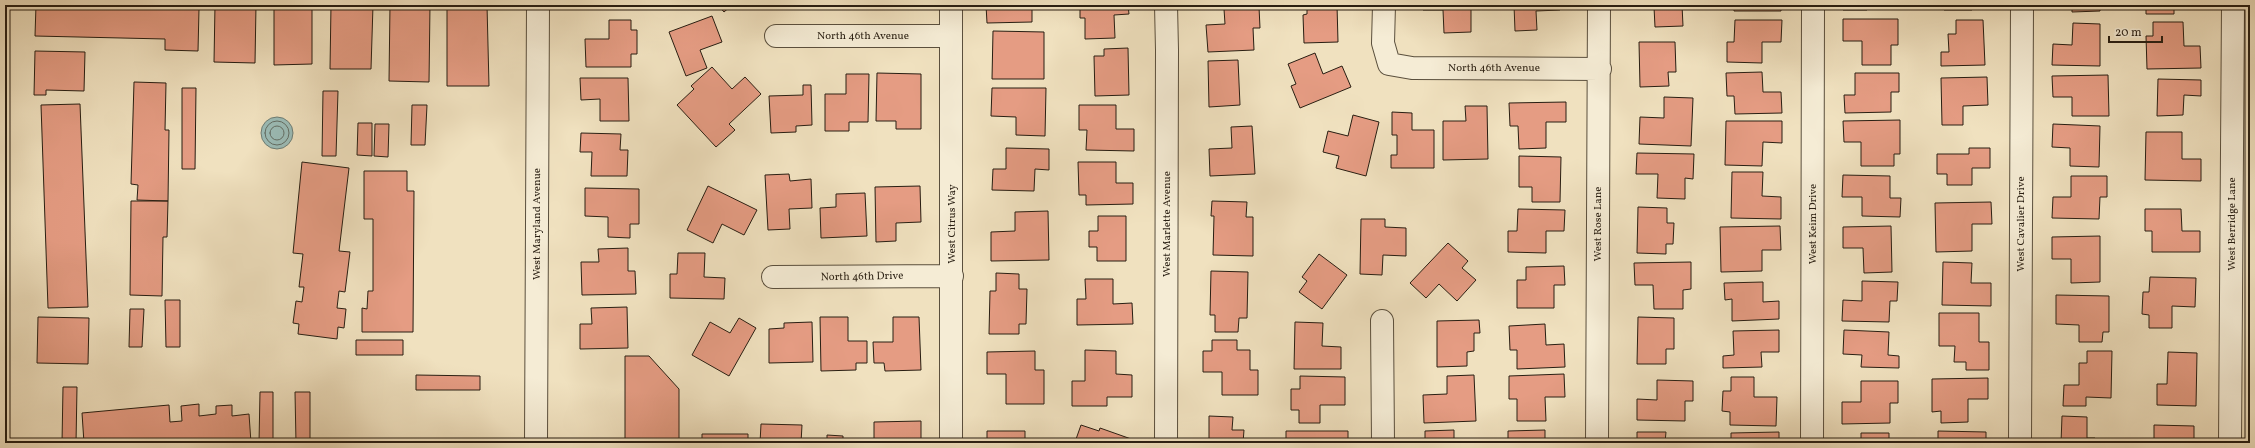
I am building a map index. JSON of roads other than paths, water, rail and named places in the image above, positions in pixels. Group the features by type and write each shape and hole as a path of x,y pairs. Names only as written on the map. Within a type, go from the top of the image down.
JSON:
{"street":[{"name":"West Maryland Avenue","path":"536,443 538,5"},
{"name":"West Citrus Way","path":"951,5 951,443"},
{"name":"West Marlette Avenue","path":"1166,5 1168,50 1166,443"},
{"name":"North 46th Avenue","path":"1384,5 1383,43 1389,64 1412,68 1600,69"},
{"name":"West Rose Lane","path":"1597,443 1600,69 1599,5"},
{"name":"West Keim Drive","path":"1812,443 1813,5"},
{"name":"West Cavalier Drive","path":"2020,443 2022,5"},
{"name":"West Berridge Lane","path":"2230,443 2233,5"},
{"name":"North 46th Avenue","path":"776,36 951,36"},
{"name":"North 46th Drive","path":"773,277 952,276"},
{"path":"1382,321 1383,443"}],"water":[{"path":"274,117 280,117 289,121 293,133 289,145 280,149 274,149 265,145 261,136 261,130 265,121"}]}
